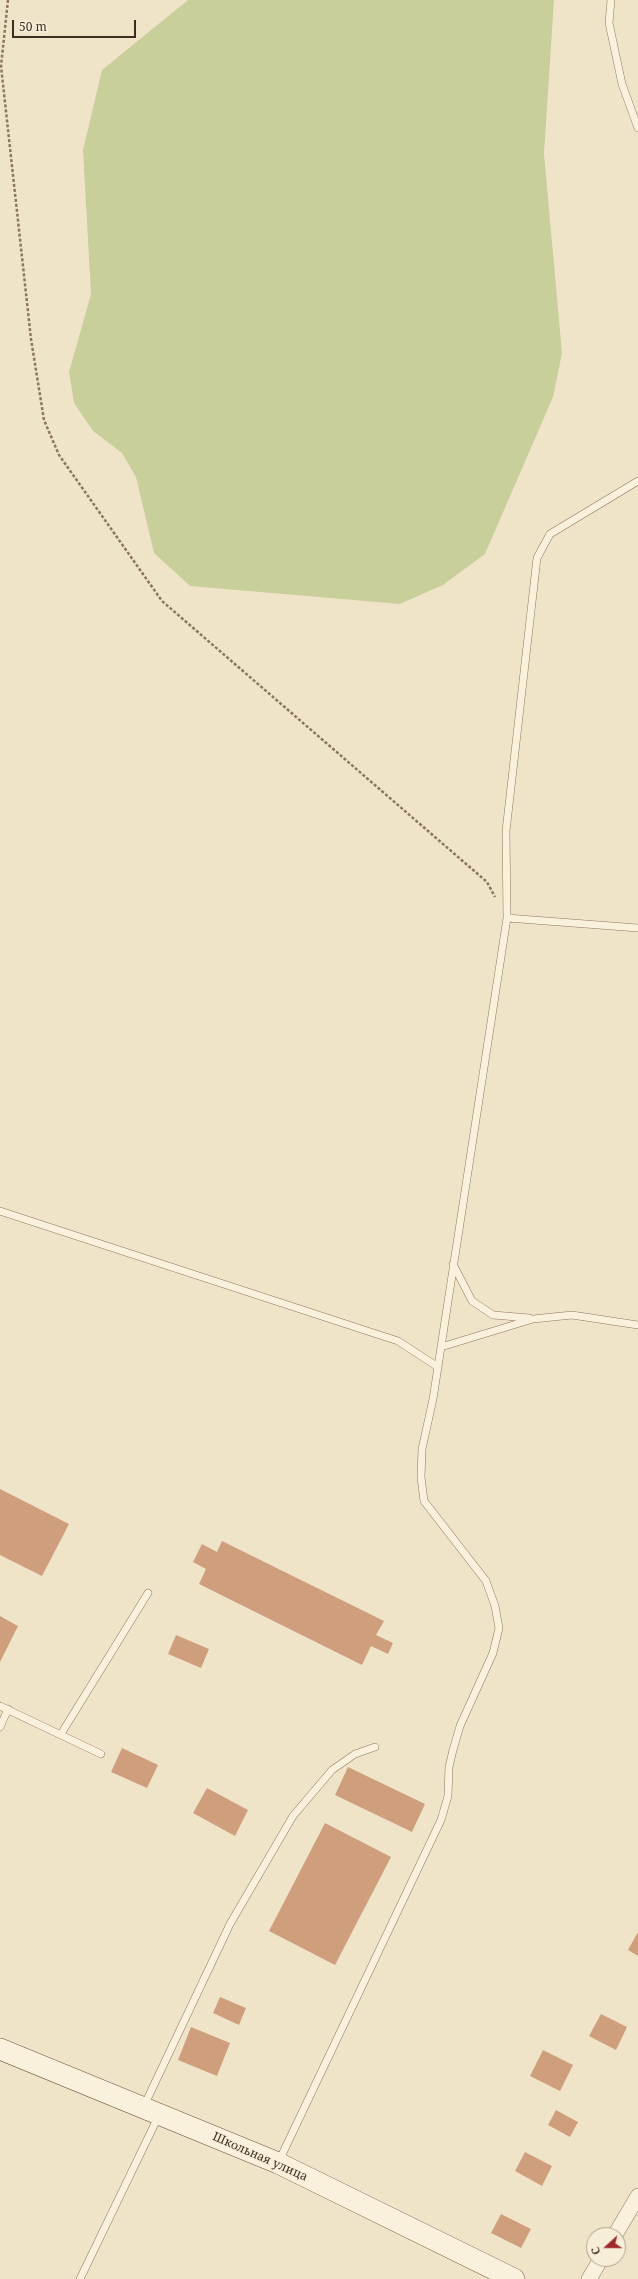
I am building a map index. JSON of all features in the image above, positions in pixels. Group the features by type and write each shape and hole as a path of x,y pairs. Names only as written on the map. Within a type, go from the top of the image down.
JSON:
{"street":[{"name":"Школьная улица","path":"0,2049 152,2110 278,2163 514,2279"},
{"path":"620,2227 638,2196"},
{"path":"589,2279 596,2267"}],"lane":[{"path":"611,0 609,23 622,84 638,128"},
{"path":"278,2163 441,1820 448,1796 449,1767 460,1726 493,1653 499,1628 495,1606 486,1581 424,1501 421,1478 422,1449 438,1367 507,918 506,831 536,558 550,534 638,481"},
{"path":"507,918 638,928"},
{"path":"0,1211 398,1341 438,1367"},
{"path":"453,1264 472,1301 493,1315 533,1319 572,1316 638,1325"},
{"path":"441,1347 533,1319"},
{"path":"61,1734 148,1593"},
{"path":"0,1706 101,1754"},
{"path":"0,1727 8,1709"},
{"path":"80,2279 230,1924 294,1816 332,1770 355,1754 375,1747"}],"path":[{"path":"8,0 2,66 30,331 44,420 59,455 162,601 487,882 507,918"}],"green space":[{"path":"188,0 554,0 544,154 562,353 553,397 485,554 443,585 400,604 190,586 154,553 136,477 122,453 93,431 74,403 69,372 91,294 83,150 102,70"}],"building":[{"path":"0,1489 69,1524 42,1576 0,1555"},
{"path":"222,1541 384,1621 376,1635 393,1643 388,1654 371,1646 362,1665 199,1584 206,1569 193,1562 202,1544 217,1552"},
{"path":"0,1616 18,1626 0,1662"},
{"path":"176,1635 209,1649 201,1668 168,1654"},
{"path":"122,1748 158,1765 147,1788 111,1772"},
{"path":"348,1767 425,1804 412,1832 335,1795"},
{"path":"207,1788 248,1810 235,1836 193,1813"},
{"path":"325,1823 391,1857 335,1965 269,1931"},
{"path":"638,1932 638,1956 628,1950"},
{"path":"220,1997 246,2008 239,2025 213,2013"},
{"path":"601,2014 627,2027 616,2050 589,2036"},
{"path":"191,2027 230,2043 217,2076 178,2060"},
{"path":"543,2050 573,2065 560,2091 530,2076"},
{"path":"556,2110 578,2122 570,2137 548,2125"},
{"path":"525,2152 552,2166 542,2186 515,2171"},
{"path":"501,2214 531,2229 521,2248 491,2233"}]}
